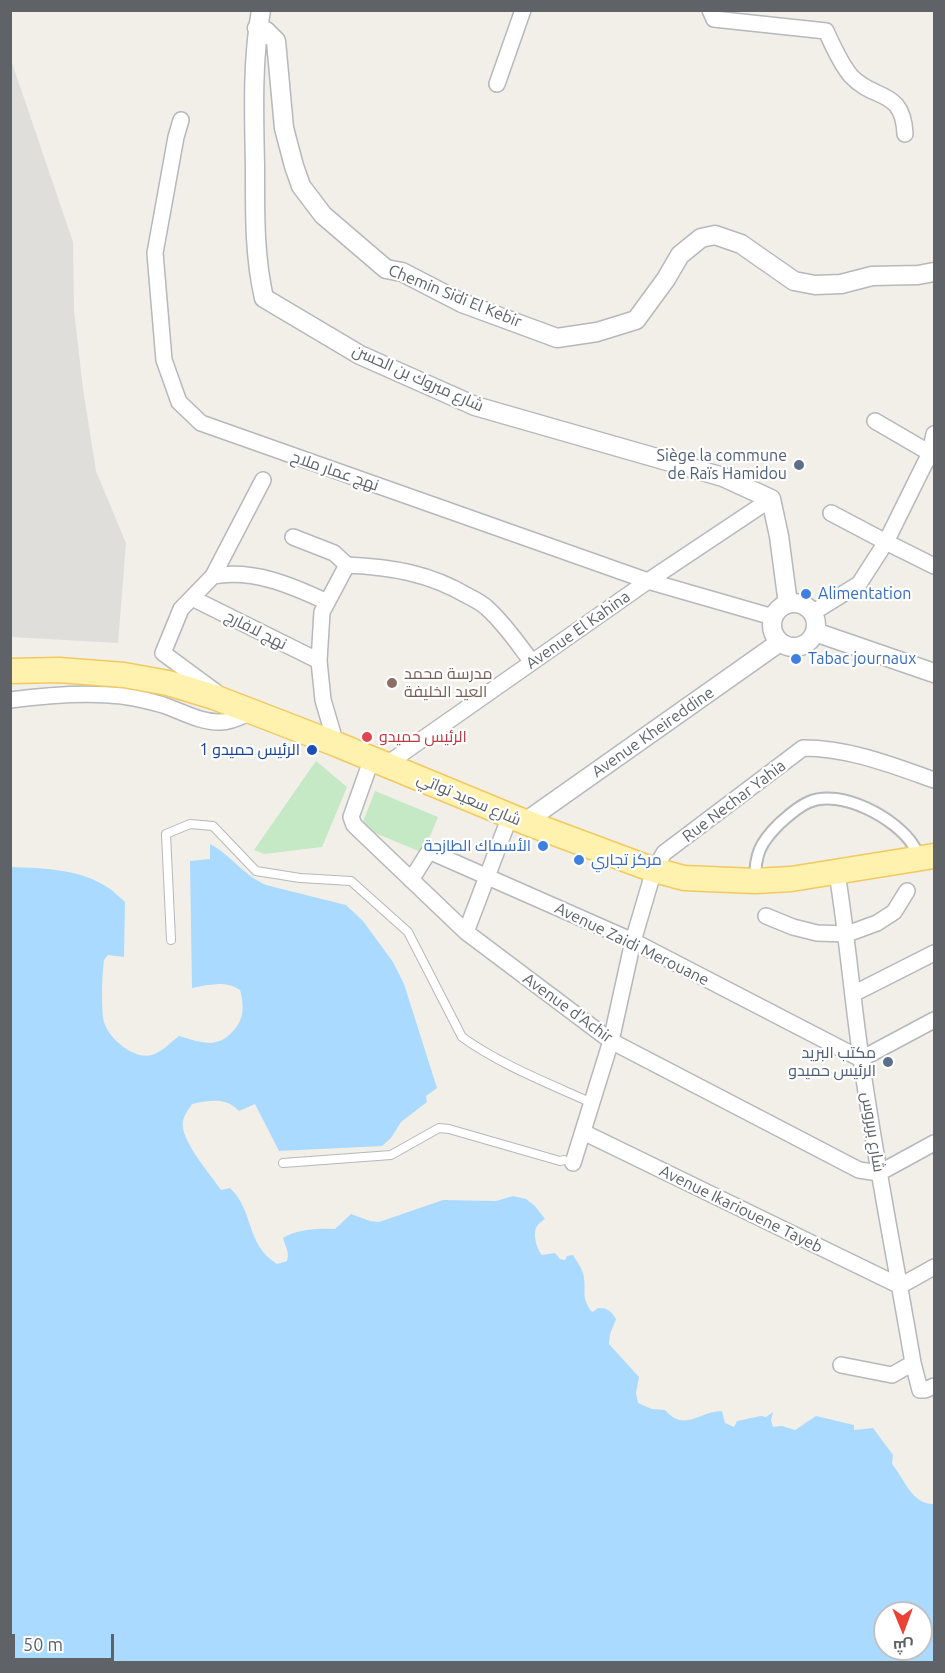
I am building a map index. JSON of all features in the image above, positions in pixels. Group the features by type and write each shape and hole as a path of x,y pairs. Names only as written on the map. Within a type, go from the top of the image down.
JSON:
{"main road":[{"name":"شارع سعيد تواتي","path":"10,671 59,670 124,675 168,683 336,744 518,819 654,870 684,878 755,881 791,879 927,857"}],"street":[{"path":"497,84 523,10"},
{"path":"710,10 714,19 826,31 852,78 874,92 886,96 898,108 904,122 905,134"},
{"name":"Chemin Sidi El Kebir","path":"259,20 276,41 284,128 301,186 323,215 386,269 402,272 462,303 557,338 597,332 636,320 666,279 680,255 702,238 715,236 741,244 794,281 815,285 842,284 872,276 918,276 934,272"},
{"name":"شارع مبروك بن الحسن","path":"259,20 254,117 255,215 258,272 264,298 360,355 475,406 723,477 771,499"},
{"name":"نهج عمار ملاح","path":"181,120 155,253 164,360 179,402 201,423 648,581 773,617"},
{"path":"875,422 932,456"},
{"path":"812,612 859,584 886,542 932,456 934,434"},
{"path":"10,700 45,695 89,693 160,704 211,722 231,721 243,709 163,653 181,609 213,576 263,480"},
{"path":"771,499 779,536 788,604"},
{"name":"Avenue El Kahina","path":"379,761 532,662 771,499"},
{"path":"831,513 934,566"},
{"path":"293,537 334,553 347,565 376,566 425,575 459,590 485,606 532,662"},
{"path":"336,744 323,700 319,661 322,612 347,565"},
{"path":"213,576 231,573 272,580 300,589 327,602"},
{"name":"نهج لافارج","path":"192,598 319,661"},
{"path":"802,604 812,612 816,626 815,632 812,638 802,645 791,647 780,642 772,630 773,617 782,606 802,604"},
{"path":"815,632 934,673"},
{"name":"Avenue Kheireddine","path":"518,819 780,642"},
{"name":"Rue Nechar Yahia","path":"654,870 664,853 803,748 824,748 868,757 934,780"},
{"name":"Avenue d'Achir","path":"379,761 351,817 352,821 466,932 611,1041 859,1170 879,1173"},
{"path":"755,881 755,862 762,841 793,811 810,801 831,798 849,801 880,816 894,825 927,857"},
{"path":"466,932 487,877 518,819"},
{"name":"Avenue Zaidi Merouane","path":"411,880 429,852 633,941 861,1059"},
{"path":"573,1163 611,1041 633,941 654,870"},
{"name":"شارع بربروس","path":"837,873 847,934 861,1059 879,1173 914,1364 927,1388"},
{"path":"766,916 817,933 847,934 877,923 894,912 907,891"},
{"path":"853,994 934,953"},
{"path":"861,1059 934,1020"},
{"name":"Avenue Ikariouene Tayeb","path":"583,1132 900,1286"},
{"path":"879,1173 934,1143"},
{"path":"900,1286 934,1267"},
{"path":"841,1365 892,1375 914,1364"}],"lane":[{"path":"171,940 166,834 190,824 213,826 256,872 300,878 351,881 408,932 462,1037 474,1046 511,1065 592,1103"},
{"path":"283,1163 391,1155 440,1128 573,1163"}],"shaded area":[{"path":"10,57 73,242 74,310 96,471 126,543 118,643 11,637"}],"green space":[{"path":"316,761 347,787 322,847 264,854 254,850"},
{"path":"375,791 438,817 423,853 361,827"}],"water":[{"path":"210,844 250,876 266,885 346,905 363,921 393,962 404,984 437,1088 426,1096 427,1102 401,1122 391,1138 382,1146 279,1151 255,1104 239,1111 229,1103 223,1102 192,1104 183,1121 186,1137 197,1157 221,1190 230,1188 238,1197 255,1237 267,1256 277,1264 287,1261 288,1252 283,1238 301,1231 335,1229 351,1214 379,1222 443,1200 496,1201 513,1196 526,1199 545,1219 537,1226 535,1233 540,1253 542,1255 555,1253 560,1259 565,1260 567,1256 573,1255 584,1278 585,1298 591,1311 598,1308 607,1309 616,1319 609,1344 639,1377 636,1393 638,1403 652,1409 665,1410 679,1420 722,1411 725,1423 734,1427 737,1421 766,1417 773,1412 771,1420 773,1427 782,1426 795,1430 816,1416 854,1425 854,1430 873,1428 893,1455 892,1464 909,1490 920,1500 934,1504 934,1662 11,1662 11,867 60,871 85,876 110,889 125,902 124,957 108,955 104,960 103,1016 107,1029 123,1047 145,1056 159,1052 179,1036 207,1043 220,1041 233,1031 242,1015 240,990 223,984 192,988 190,861 210,859"}],"place":[{"name":"Siège la commune de Raïs Hamidou","path":"799,465"},
{"name":"Alimentation","path":"806,594"},
{"name":"Tabac journaux","path":"796,659"},
{"name":"مدرسة محمد العيد الخليفة","path":"392,683"},
{"name":"الرئيس حميدو","path":"367,737"},
{"name":"الرئيس حميدو 1","path":"312,750"},
{"name":"الأسماك الطازجة","path":"543,846"},
{"name":"مركز تجاري","path":"579,860"},
{"name":"مكتب البريد الرئيس حميدو","path":"888,1062"}]}
